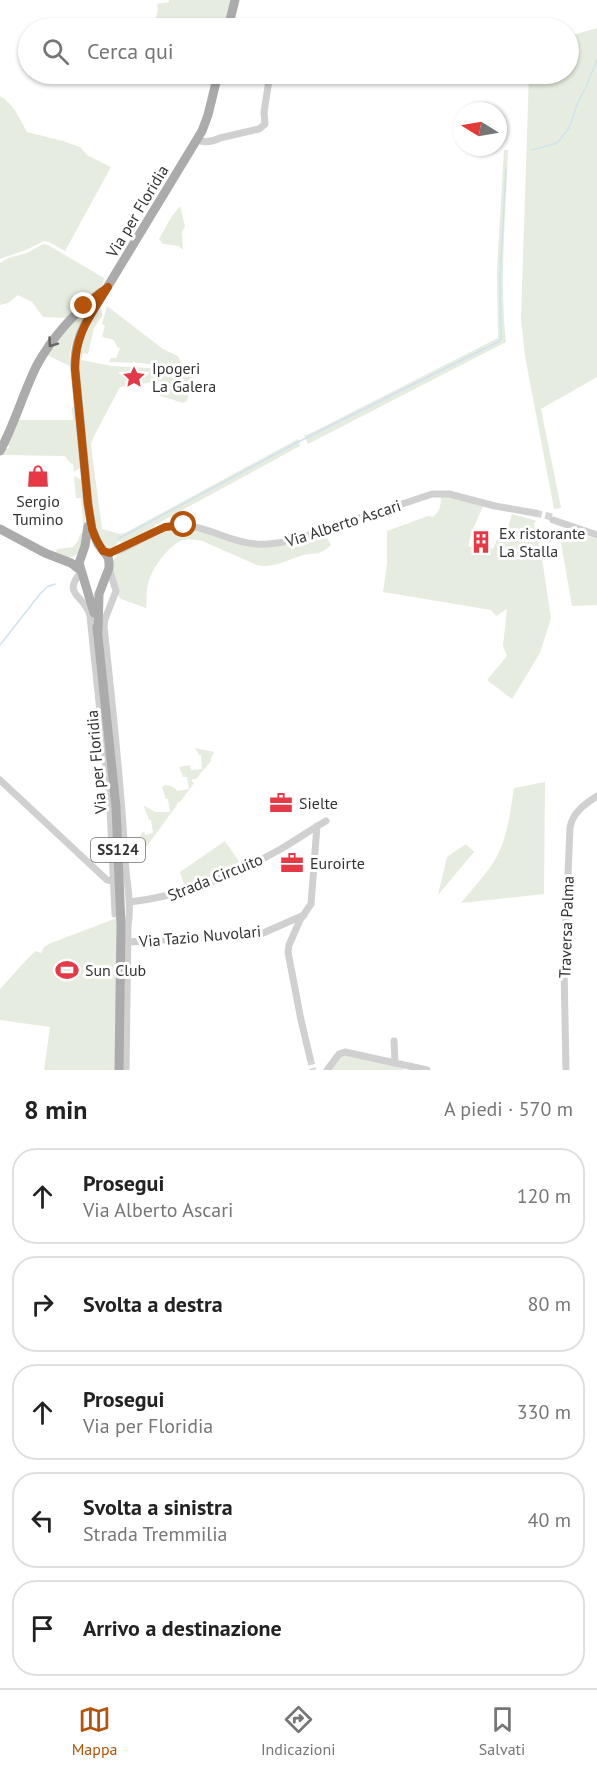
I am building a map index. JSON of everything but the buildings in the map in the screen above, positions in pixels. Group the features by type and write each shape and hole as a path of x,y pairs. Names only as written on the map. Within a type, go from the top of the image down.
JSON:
{"main road":[{"path":"230,18 235,0"},
{"name":"Via per Floridia","path":"88,504 75,369 75,352 81,331 197,141 208,115 216,84"},
{"path":"0,451 36,367 47,349 62,328 108,287"},
{"path":"88,504 92,529 103,552 106,572 98,599 98,631"},
{"path":"88,504 88,536 79,563 98,631"},
{"path":"0,529 45,553 71,563 89,579 106,572"},
{"path":"65,561 81,556 92,549 103,552"},
{"name":"Via per Floridia","path":"98,631 113,775 120,878 122,984 119,1070"}],"street":[{"path":"197,141 215,140 259,129 265,124 264,112 268,84"},
{"name":"Via Alberto Ascari","path":"115,552 157,530 178,526 199,527 241,542 255,544 285,542 432,494 442,493 536,514"},
{"path":"553,518 573,523 597,535"},
{"path":"103,552 115,552 106,572"},
{"path":"81,572 74,580 72,588 88,609 90,616 106,764 115,915"},
{"path":"106,572 114,583 116,591 104,626 123,807 126,877 130,902 126,1070"},
{"path":"106,572 114,583"},
{"path":"0,780 107,880 114,881"},
{"name":"Traversa Palma","path":"566,1070 564,968 570,828 573,817 597,796"},
{"name":"Strada Circuito","path":"130,902 163,898 219,879 279,850 326,821"},
{"path":"310,1058 288,947 311,904 317,826"},
{"name":"Via Tazio Nuvolari","path":"129,942 261,934 304,915"},
{"path":"394,1041 395,1062"},
{"path":"327,1070 339,1054 345,1052 427,1070"}],"shaded area":[{"path":"169,0 232,0 227,18 156,18 157,4 169,2"},
{"path":"597,28 597,377 541,409 561,508 554,509 525,356 521,319 529,84 579,84 579,33"},
{"path":"0,96 12,107 27,132 80,147 87,155 111,167 65,251 44,241 0,259"},
{"path":"508,150 503,270 506,342 308,444 304,435 498,338 497,270 504,156 507,156"},
{"path":"180,206 185,226 182,232 183,250 179,246 163,244 159,239"},
{"path":"43,244 104,278 103,285 68,318 43,317 32,302 18,295 8,303 0,305 0,263"},
{"path":"92,304 73,341 70,366 47,355 67,329"},
{"path":"107,306 163,349 178,356 181,362 178,366 109,362 111,358 116,358 120,348 114,340 102,337 105,326 102,324"},
{"path":"101,307 102,316 94,328 88,354 83,353 81,360 112,366 182,370 193,373 187,401 183,403 157,393 161,386 160,381 120,387 91,445 102,529 120,534 125,533 298,439 300,446 155,525 154,529 124,545 119,541 116,545 118,548 108,550 95,533 79,373 79,355 86,331"},
{"path":"74,406 80,468 74,472 73,464 65,456 3,455 10,447 8,445 18,420 73,420 72,408"},
{"path":"74,476 82,480 86,532 84,545 75,556 67,558 55,554 57,549 73,547 80,534 84,532 81,498 76,498"},
{"path":"440,495 483,506 468,546 487,553 490,548 493,549 499,535 506,535 512,514 537,521 534,523 551,618 540,653 512,699 487,680 507,656 503,646 507,609 496,616 491,610 383,592 387,564 387,531 428,516 433,517 440,507"},
{"path":"184,528 256,547 281,545 324,533 331,545 321,552 275,565 263,566 202,541 183,540 166,552 153,572 147,587 146,608 121,599 117,594 113,567 115,557 120,552 151,537"},
{"path":"562,535 572,540 586,536 597,539 597,605 572,606 560,537"},
{"path":"195,748 214,752 211,761 196,779 192,779 194,783 139,857 137,846 139,838 144,831 145,835 153,833 151,820 144,807 155,812 170,812 168,799 162,787 170,786 177,791 189,789 187,777 183,777 179,767 190,765 191,770 202,769 201,755"},
{"path":"545,782 544,894 461,903 488,870 500,850 508,824 514,788"},
{"path":"225,841 240,863 244,861 243,864 185,887 180,872"},
{"path":"466,844 474,852 438,895 447,857"},
{"name":"Sun Club","path":"117,918 116,1070 44,1070 50,1027 0,1020 0,989 36,951 41,953 44,947 51,943"},
{"path":"346,1053 406,1067 403,1070 330,1070 338,1058"}],"waterway":[{"path":"532,150 557,143 569,128 597,60"},
{"path":"118,539 298,442 498,342 501,339 500,279 506,169"},
{"path":"0,645 40,594 47,587 55,584"}],"tunnel":[{"path":"535,513 552,517"},
{"path":"310,1058 313,1070"}],"place":[{"name":"Ipogeri La Galera","path":"134,377"},
{"name":"Sergio Tumino","path":"38,476"},
{"name":"Ex ristorante La Stalla","path":"481,542"},
{"name":"Sielte","path":"281,803"},
{"name":"Euroirte","path":"292,863"},
{"name":"Sun Club","path":"67,970"}],"route":[{"path":"84,306 108,287 81,331 75,352 88,504 96,539 104,552 110,553 157,530 184,525"}]}
